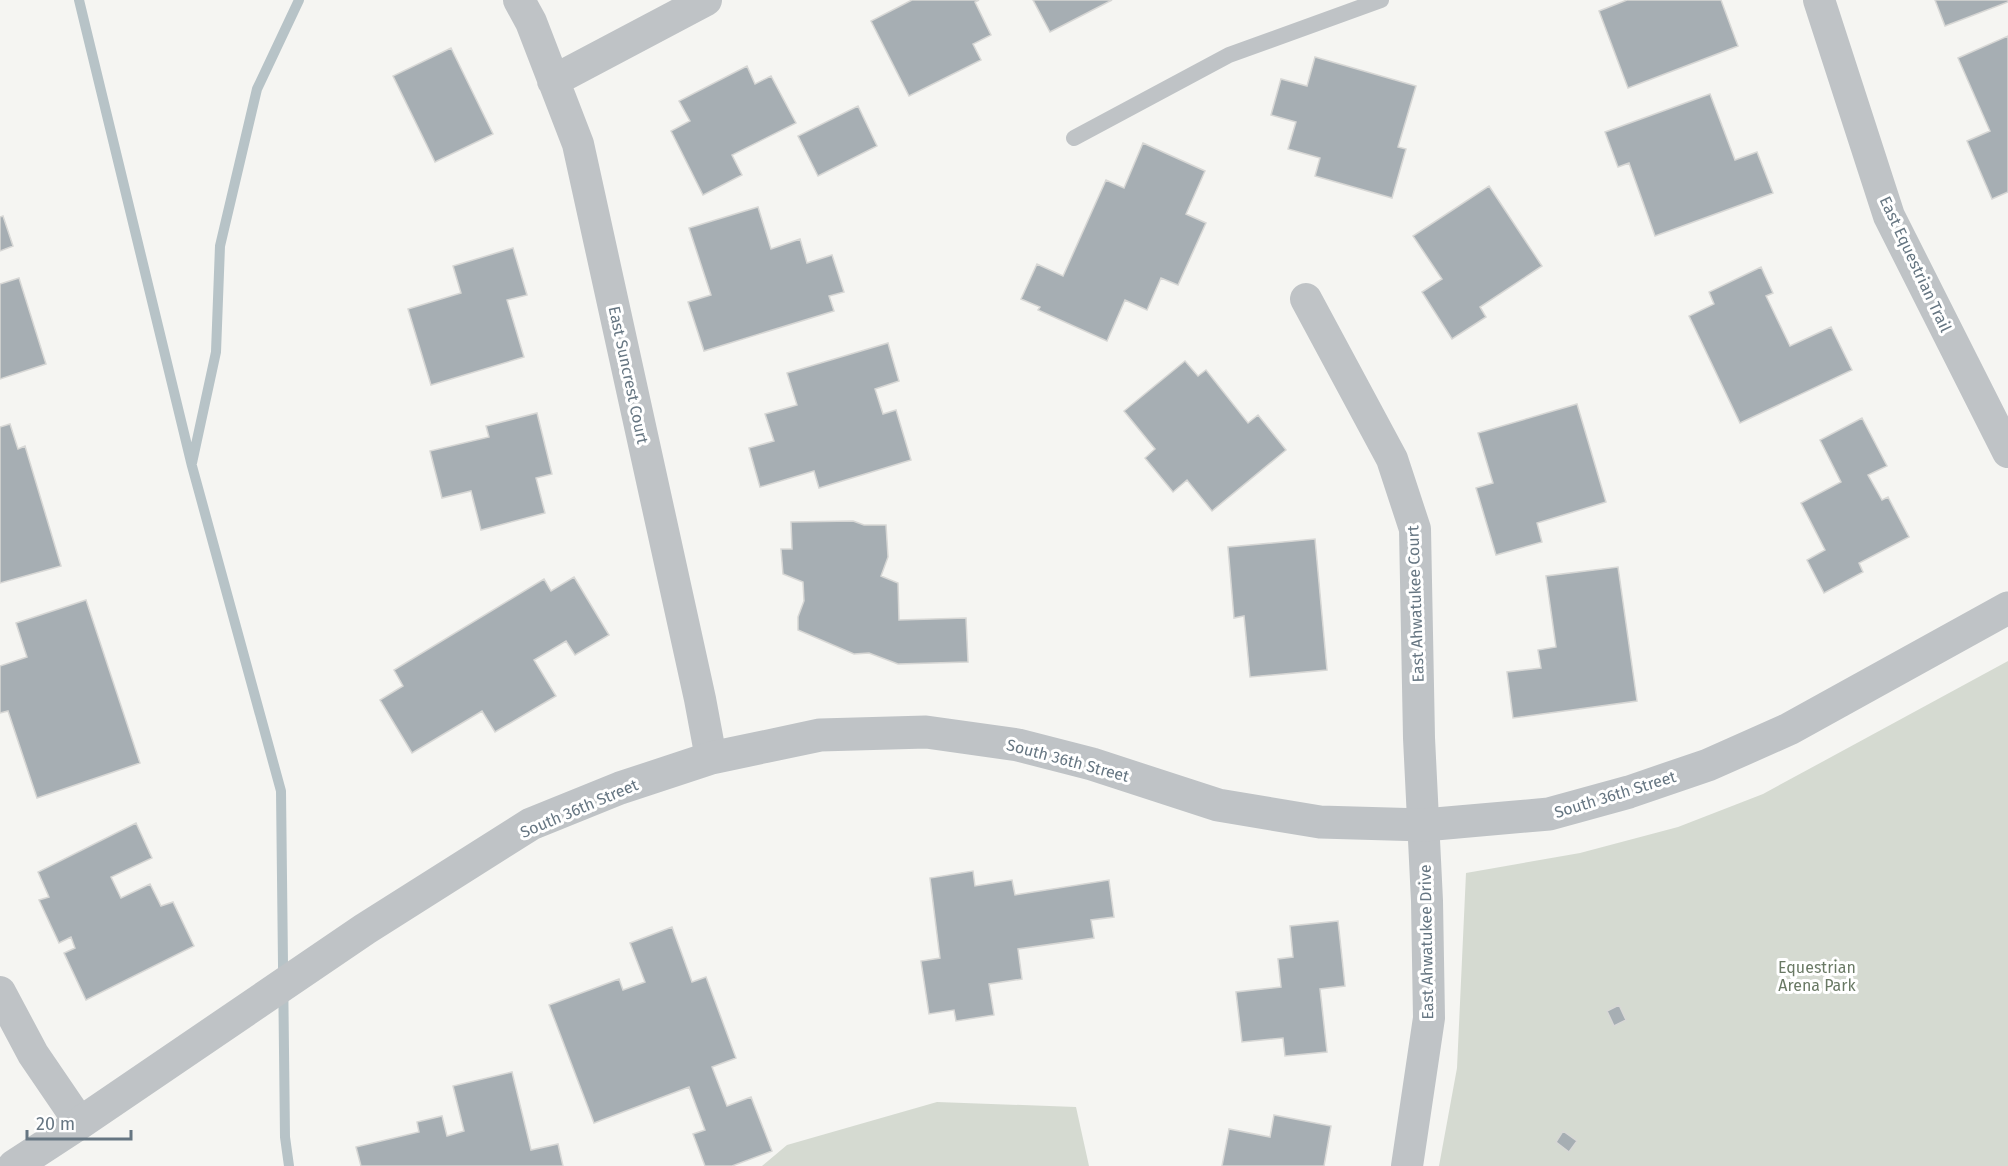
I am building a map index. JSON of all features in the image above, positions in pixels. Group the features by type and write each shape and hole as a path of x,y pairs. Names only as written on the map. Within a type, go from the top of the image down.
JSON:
{"street":[{"name":"East Suncrest Court","path":"519,0 531,22 578,144 711,758"},
{"path":"554,81 706,0"},
{"name":"East Equestrian Trail","path":"1819,0 1889,216 2008,452"},
{"name":"East Ahwatukee Court","path":"1306,299 1392,459 1415,529 1419,738 1424,825"},
{"name":"South 36th Street","path":"14,1166 365,929 531,824 620,788 711,758 820,735 926,732 1018,745 1092,764 1218,805 1320,822 1424,825 1549,814 1629,792 1708,765 1789,729 2008,608"},
{"name":"East Ahwatukee Drive","path":"1407,1166 1429,1018 1424,825"},
{"path":"0,992 33,1054 80,1123"}],"lane":[{"path":"1074,138 1229,55 1381,0"}],"green space":[{"name":"Equestrian Arena Park","path":"2008,661 2008,1166 1439,1166 1457,1068 1466,873 1580,853 1678,827 1763,794"},
{"path":"937,1102 1076,1107 1089,1166 762,1166 787,1145"}],"building":[{"path":"912,0 979,0 975,2 991,35 973,44 981,60 909,96 871,21"},
{"path":"1033,0 1112,0 1050,32"},
{"path":"1627,0 1721,0 1738,46 1628,88 1599,11"},
{"path":"1935,0 2008,0 2008,2 1945,26"},
{"path":"2008,36 2008,192 1992,199 1967,141 1990,131 1958,58"},
{"path":"451,48 493,134 435,162 393,76"},
{"path":"1315,57 1416,86 1398,147 1406,149 1392,198 1315,176 1320,158 1288,149 1296,122 1271,115 1281,79 1307,86"},
{"path":"747,66 755,84 771,76 796,123 732,155 742,175 703,195 671,131 690,121 679,101"},
{"path":"1710,94 1735,160 1757,152 1773,193 1655,236 1629,163 1618,167 1605,132"},
{"path":"858,106 877,146 818,176 798,136"},
{"path":"1143,143 1205,171 1186,214 1206,223 1178,285 1161,278 1147,310 1125,300 1107,341 1038,310 1040,307 1021,299 1037,264 1063,276 1106,180 1124,188"},
{"path":"1489,186 1542,266 1480,307 1486,317 1452,339 1422,292 1442,279 1413,236"},
{"path":"758,207 771,249 800,239 807,263 832,255 844,292 829,296 834,311 704,351 688,302 711,295 689,228"},
{"path":"3,216 13,246 0,251 0,217"},
{"path":"513,248 527,295 507,300 524,357 431,385 408,309 461,293 453,266"},
{"path":"1761,267 1773,293 1766,296 1790,346 1831,327 1852,370 1740,423 1689,316 1714,304 1709,292"},
{"path":"19,278 46,364 0,379 0,284"},
{"path":"888,343 899,381 875,389 883,414 896,410 911,460 819,488 814,471 760,487 749,448 774,441 765,414 797,405 787,373"},
{"path":"1185,361 1198,376 1206,370 1248,423 1258,415 1286,450 1212,511 1187,480 1173,492 1145,458 1155,449 1124,411"},
{"path":"1577,404 1606,502 1537,523 1542,542 1496,555 1476,488 1493,483 1478,433"},
{"path":"537,413 552,474 536,478 545,513 481,530 471,491 442,498 430,451 489,437 486,426"},
{"path":"1862,418 1887,466 1868,475 1882,500 1888,497 1909,537 1859,563 1863,572 1824,593 1807,560 1825,550 1801,503 1841,482 1820,440"},
{"path":"10,424 18,449 25,446 61,566 0,583 0,427"},
{"path":"853,521 864,525 886,525 888,557 881,576 898,583 899,620 966,618 968,662 898,664 869,653 854,654 798,630 798,617 804,601 803,582 783,574 781,549 792,549 791,522"},
{"path":"1315,539 1327,670 1250,677 1244,616 1234,618 1228,547"},
{"path":"1618,567 1637,701 1513,718 1507,672 1541,668 1538,650 1556,647 1546,576"},
{"path":"574,577 609,635 575,655 566,641 534,660 556,696 495,732 482,711 412,753 380,700 403,686 394,670 544,579 551,591"},
{"path":"86,600 140,763 37,798 8,711 0,713 0,666 27,657 16,623"},
{"path":"136,823 152,858 111,877 121,898 150,884 161,906 173,902 194,946 86,1000 64,953 75,948 71,937 59,943 39,900 49,897 38,872"},
{"path":"973,871 975,886 1012,880 1015,895 1109,880 1114,917 1091,920 1094,938 1018,949 1022,979 989,984 994,1015 956,1021 954,1010 929,1014 921,961 940,958 930,878"},
{"path":"1338,921 1345,986 1320,989 1327,1052 1285,1056 1283,1038 1242,1042 1236,992 1281,987 1278,959 1293,957 1290,926"},
{"path":"672,927 692,982 706,977 736,1058 712,1067 727,1106 751,1097 772,1151 732,1166 705,1166 693,1134 705,1130 689,1087 594,1123 549,1005 619,979 623,990 645,982 630,943"},
{"path":"1619,1005 1626,1020 1614,1026 1607,1011"},
{"path":"512,1072 531,1150 558,1144 563,1166 361,1166 356,1147 419,1132 417,1122 442,1116 447,1136 464,1131 453,1086"},
{"path":"1274,1115 1331,1126 1324,1166 1222,1166 1229,1129 1270,1137"},
{"path":"1563,1131 1577,1141 1569,1152 1556,1142"}],"waterway":[{"path":"79,0 192,466 281,791 285,1137 289,1166"},
{"path":"192,463 216,352 220,246 257,89 299,0"}]}
